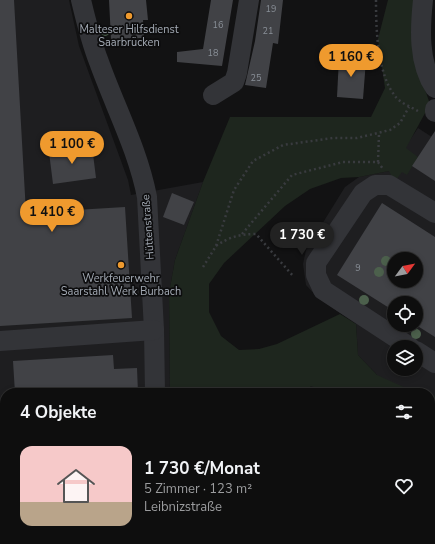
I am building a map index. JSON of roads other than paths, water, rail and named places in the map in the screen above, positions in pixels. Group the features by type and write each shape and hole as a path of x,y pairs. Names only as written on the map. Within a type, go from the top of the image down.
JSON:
{"street":[{"name":"Hüttenstraße","path":"81,0 98,61 142,176 148,209 154,330 155,388"},
{"path":"213,95 234,82 237,73 249,0"},
{"path":"423,0 421,34 424,57 435,88"},
{"path":"399,340 329,296 318,283 316,263 363,193 375,185 389,185 435,213"},
{"path":"0,341 154,330"},
{"path":"423,355 435,363"}],"place":[{"name":"Malteser Hilfsdienst Saarbrücken","path":"129,16"},
{"name":"Werkfeuerwehr Saarstahl Werk Burbach","path":"121,265"}]}
